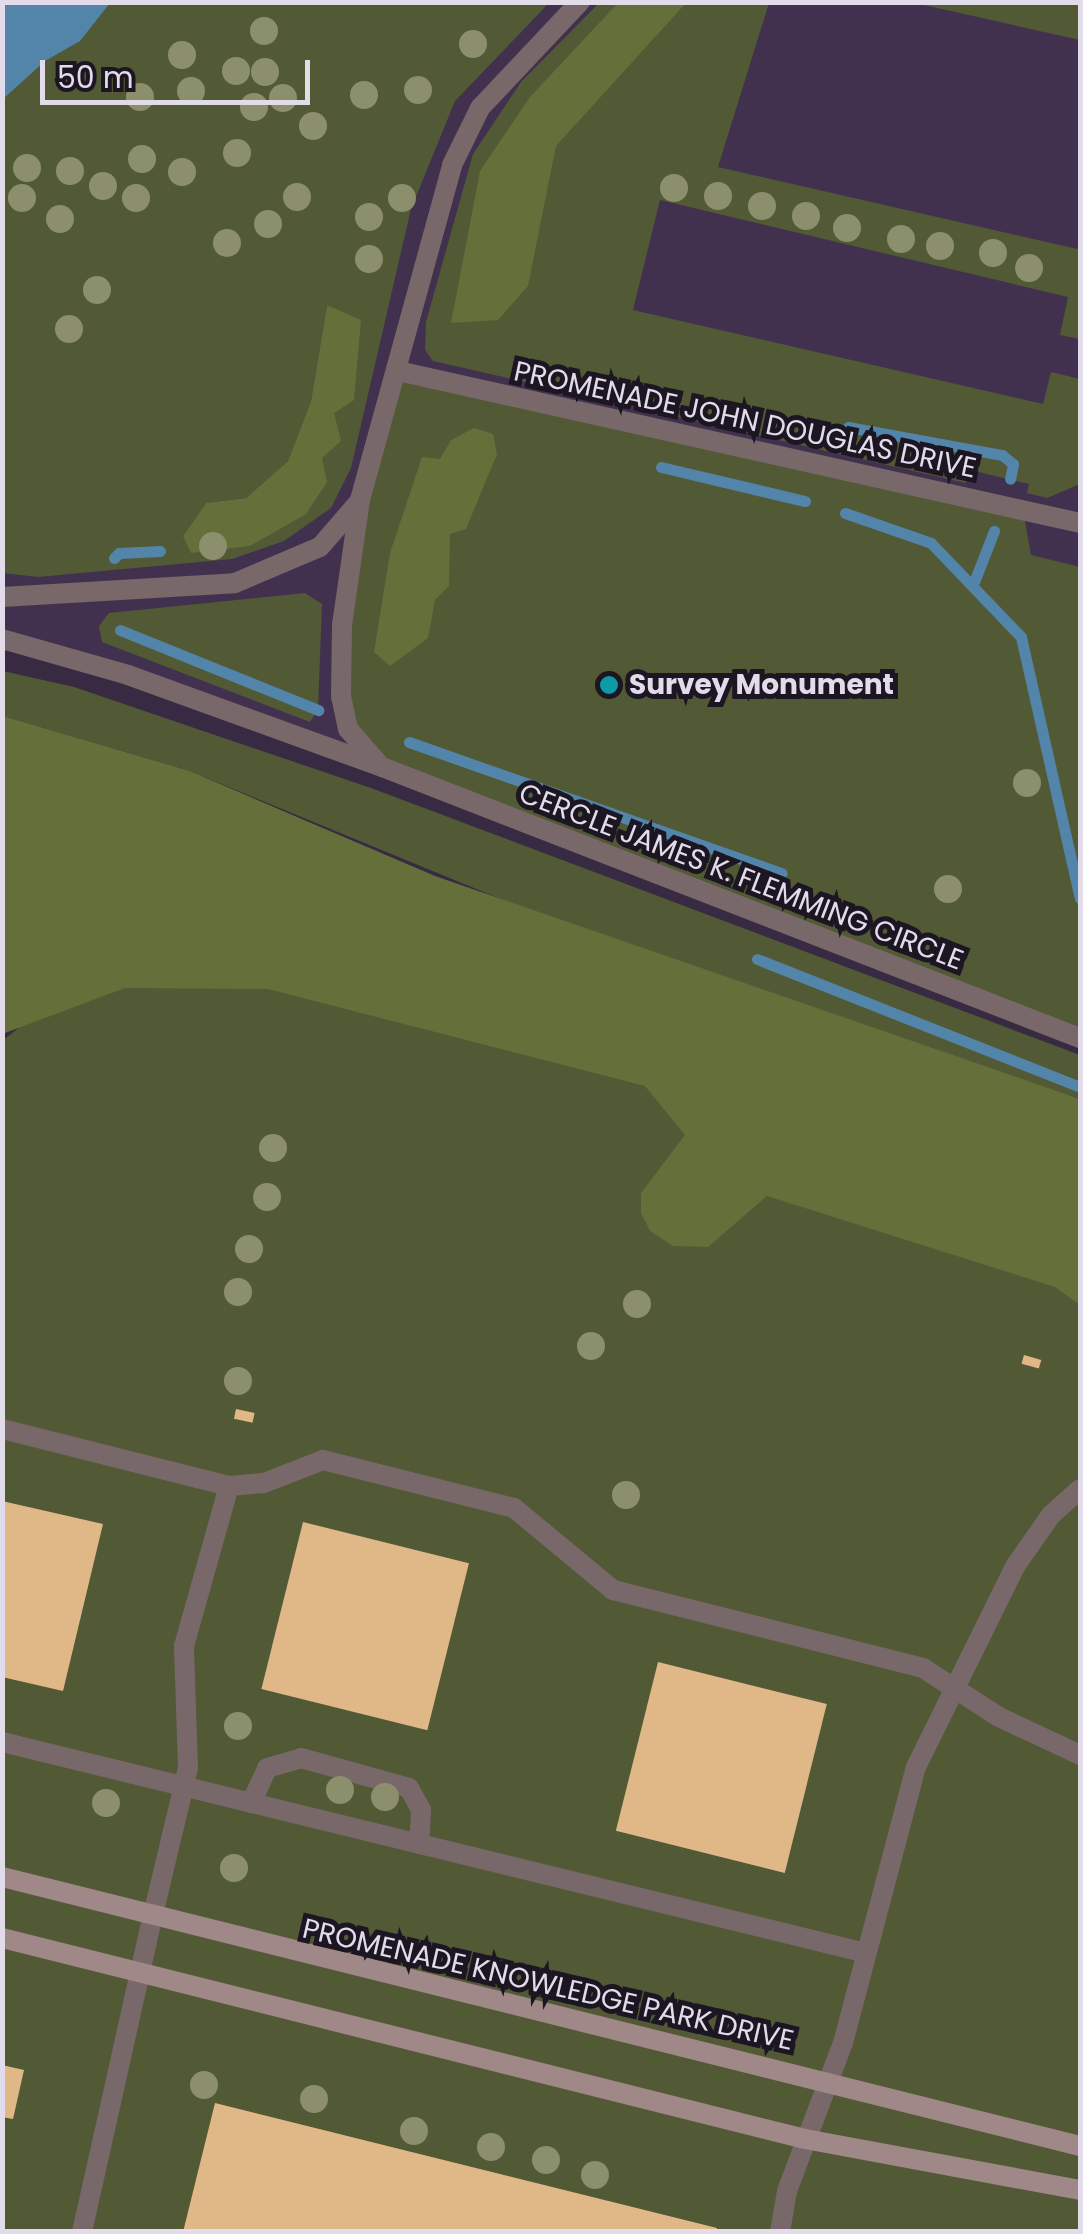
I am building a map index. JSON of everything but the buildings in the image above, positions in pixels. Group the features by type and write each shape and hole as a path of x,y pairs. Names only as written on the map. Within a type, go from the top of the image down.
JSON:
{"street":[{"name":"CERCLE JAMES K. FLEMMING CIRCLE","path":"382,767 348,729 341,697 342,626 360,500 463,140 480,108 580,2"},
{"name":"PROMENADE JOHN DOUGLAS DRIVE","path":"398,370 1080,523"},
{"name":"CERCLE JAMES K. FLEMMING CIRCLE","path":"2,597 235,582 320,546 360,500"},
{"name":"CERCLE JAMES K. FLEMMING CIRCLE","path":"2,639 128,674 382,767 1080,1038"},
{"path":"2,1429 229,1486 264,1483 322,1460 514,1508 613,1590 923,1668 1080,1755"},
{"path":"82,2232 136,1976 183,1786 184,1646 229,1486"},
{"path":"780,2232 805,2139 866,1953 907,1790 952,1687 1031,1541 1080,1489"},
{"path":"2,1742 866,1953"},
{"path":"251,1803 260,1778 276,1761 320,1763 409,1788 421,1810 419,1844"},
{"name":"PROMENADE KNOWLEDGE PARK DRIVE","path":"2,1878 152,1919 826,2080 1080,2146"},
{"path":"2,1938 136,1976 805,2139 1080,2190"}],"shaded area":[{"path":"2,3 1080,3 1080,1038 382,767 3,639"}],"green space":[{"path":"2,3 549,3 455,101 411,209 351,468 331,508 284,541 232,559 38,577 3,573","holes":["327,305 334,413 322,458 183,536 206,503 246,498 288,461 311,401"]},
{"path":"599,3 769,3 718,167 1077,249 1080,238 1080,339 1060,335 1068,297 660,200 633,310 1043,404 1051,372 1080,379 1080,484 1047,498 1027,493 1029,484 970,470 966,483 433,361 425,350 426,322 473,154 521,82"},
{"path":"618,3 686,3 556,146 528,286 498,320 451,323 480,171 530,97"},
{"path":"915,3 1080,3 1080,40"},
{"path":"327,305 361,320 354,400 334,413 341,441 322,458 327,482 306,514 250,546 191,553 183,536 206,503 246,498 288,461 311,401"},
{"path":"398,371 1023,510 1031,555 1080,567 1080,1038 382,767 341,697 342,625"},
{"path":"474,428 493,434 497,454 466,529 450,534 449,586 435,600 428,638 390,666 374,652 390,553 422,457 440,459 451,440"},
{"path":"305,593 322,604 318,710 310,722 102,642 99,626 109,613"},
{"path":"3,671 74,687 371,788 1080,1055 1080,1099 953,1056 1080,1104 1080,2231 3,2232 3,1040 61,996 503,900 190,771 3,716"},
{"path":"3,716 190,771 435,876 1080,1099 1080,1305 1055,1287 767,1196 708,1247 673,1246 650,1231 641,1213 641,1193 685,1135 645,1086 268,989 125,988 5,1033 3,1045"}],"water":[{"path":"2,3 110,3 80,41 45,61 3,99"}],"waterway":[{"path":"848,427 1002,455 1013,464 1010,479"},
{"path":"661,467 805,501"},
{"path":"845,513 931,543 1021,637 1080,898"},
{"path":"974,582 994,531"},
{"path":"114,558 119,553 160,551"},
{"path":"120,630 318,710"},
{"path":"409,742 782,873"},
{"path":"757,959 1080,1087"}],"place":[{"name":"Survey Monument","path":"609,685"}]}
